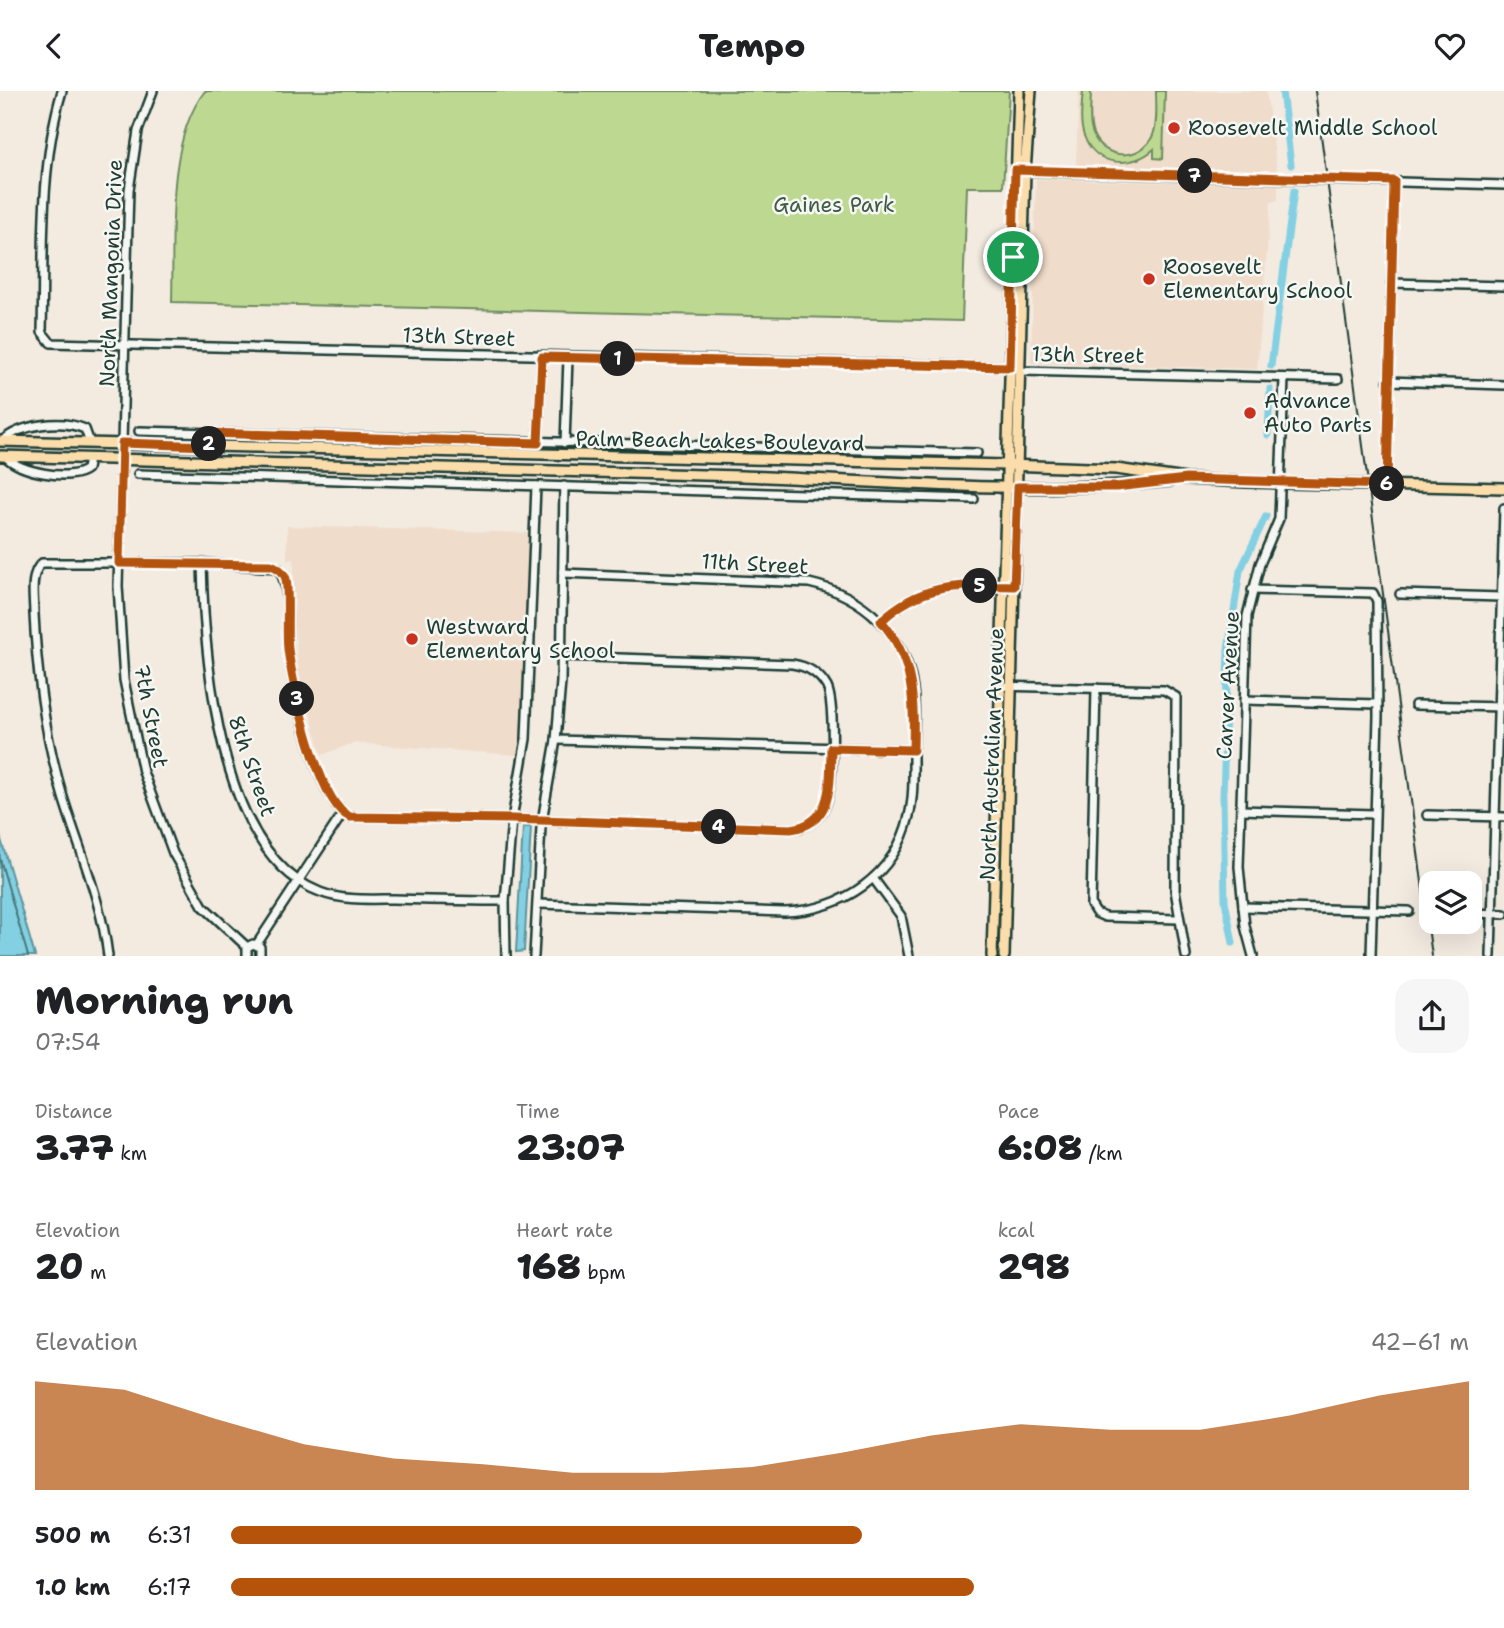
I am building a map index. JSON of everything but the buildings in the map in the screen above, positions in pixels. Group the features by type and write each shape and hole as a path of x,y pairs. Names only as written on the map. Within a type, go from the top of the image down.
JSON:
{"main road":[{"name":"North Australian Avenue","path":"1004,956 1022,372 1019,91"},
{"name":"North Australian Avenue","path":"992,956 1010,367 1020,171 1031,91"},
{"name":"Palm Beach Lakes Boulevard","path":"1,441 1019,465 1116,469 1186,479 1504,488"},
{"path":"336,449 336,465"},
{"name":"Palm Beach Lakes Boulevard","path":"2,456 828,478 1018,487 1116,487 1186,479"},
{"path":"779,461 779,477"}],"street":[{"name":"13th Street","path":"62,91 52,130 46,175 42,332 47,340 56,344 1010,367 1022,372 1338,379"},
{"name":"North Mangonia Drive","path":"121,459 131,170 138,131 153,91"},
{"path":"1020,171 1504,185"},
{"path":"1387,485 1394,181"},
{"path":"1391,283 1504,286"},
{"path":"538,443 542,357"},
{"path":"565,443 568,358"},
{"name":"Carver Avenue","path":"1253,956 1243,907 1239,867 1247,616 1260,563 1278,527 1284,378"},
{"path":"1388,381 1504,385"},
{"path":"1,441 31,426 72,426 85,429 90,443"},
{"path":"139,431 977,453"},
{"path":"209,433 209,446"},
{"path":"646,458 647,445"},
{"path":"919,451 920,463"},
{"path":"2,456 21,469 79,474 87,469 89,459"},
{"name":"7th Street","path":"121,459 119,617 124,680 135,742 150,795 186,880 211,916 247,952"},
{"path":"209,462 209,476"},
{"path":"138,474 645,487 974,499"},
{"path":"645,474 645,487"},
{"path":"828,478 828,493"},
{"path":"506,956 505,901 512,819 526,739 536,486"},
{"path":"534,956 542,820 556,740 561,656 564,486"},
{"path":"1491,956 1501,707 1504,508"},
{"path":"108,956 100,917 62,795 47,730 35,639 34,575 38,566 46,561 202,563 278,568 286,579 288,650 302,719 319,771 342,813 355,818 512,819 796,829 814,820 826,805 831,748 829,693 818,676 802,666 561,656"},
{"name":"8th Street","path":"202,563 206,661 227,756 255,829 277,862 298,881 319,892 348,898 505,901"},
{"name":"11th Street","path":"563,573 809,583 853,599 881,621 903,653 911,678 913,750"},
{"path":"881,621 911,598 933,589 1014,586"},
{"path":"1252,590 1373,593 1377,601 1371,956"},
{"path":"1400,594 1501,597"},
{"path":"1000,686 1164,690 1177,697 1174,866 1178,919 1186,956"},
{"path":"1096,688 1091,905 1096,913 1105,917 1178,919"},
{"path":"1244,700 1377,704"},
{"path":"1415,705 1501,707"},
{"path":"538,904 800,912 841,901 873,878 895,851 906,825 911,802 913,750 556,740"},
{"path":"1241,810 1374,814"},
{"path":"247,952 257,944 342,813"},
{"path":"1427,815 1504,817"},
{"path":"873,878 890,896 901,915 909,956"},
{"path":"1243,907 1409,911"},
{"path":"1482,914 1504,914"},
{"path":"257,944 261,949 261,956"}],"shaded area":[{"name":"Roosevelt Middle School","path":"1079,91 1266,91 1277,171 1076,165"},
{"name":"Roosevelt Elementary School","path":"1036,179 1278,185 1278,200 1271,202 1257,369 1031,363"},
{"name":"Westward Elementary School","path":"287,526 530,533 527,656 519,755 353,743 322,755 299,674 294,622 294,559 287,559"}],"green space":[{"name":"Gaines Park","path":"205,91 1009,91 1003,187 967,187 962,321 172,302 174,192 178,164 183,137 192,112"},
{"path":"1083,91 1091,91 1091,124 1098,143 1114,153 1123,154 1141,150 1148,144 1156,125 1156,91 1165,91 1163,159 1154,158 1154,149 1135,160 1125,162 1115,162 1097,154 1082,131"}],"water":[{"path":"523,827 531,827 524,951 516,952"},
{"path":"0,836 35,956 0,956"}],"waterway":[{"path":"1282,91 1291,165"},
{"path":"1271,366 1294,191"},
{"path":"1268,435 1270,389"},
{"path":"1233,943 1225,901 1223,797 1228,650 1240,571 1266,516"}],"railway":[{"path":"1315,91 1432,956"}],"place":[{"name":"Roosevelt Middle School","path":"1174,128"},
{"name":"Roosevelt Elementary School","path":"1149,279"},
{"name":"Advance Auto Parts","path":"1250,413"},
{"name":"Westward Elementary School","path":"412,639"}],"route":[{"path":"1015,170 1394,181 1387,485 1186,479 1116,487 1018,487 1014,586 933,589 901,604 881,621 903,653 911,678 914,704 913,750 831,748 828,800 821,813 806,826 791,829 512,819 350,817 337,808 330,795 302,719 288,650 286,579 278,568 271,565 119,563 122,443 209,446 209,433 538,443 542,357 1010,367 1013,257 1015,170"}]}
